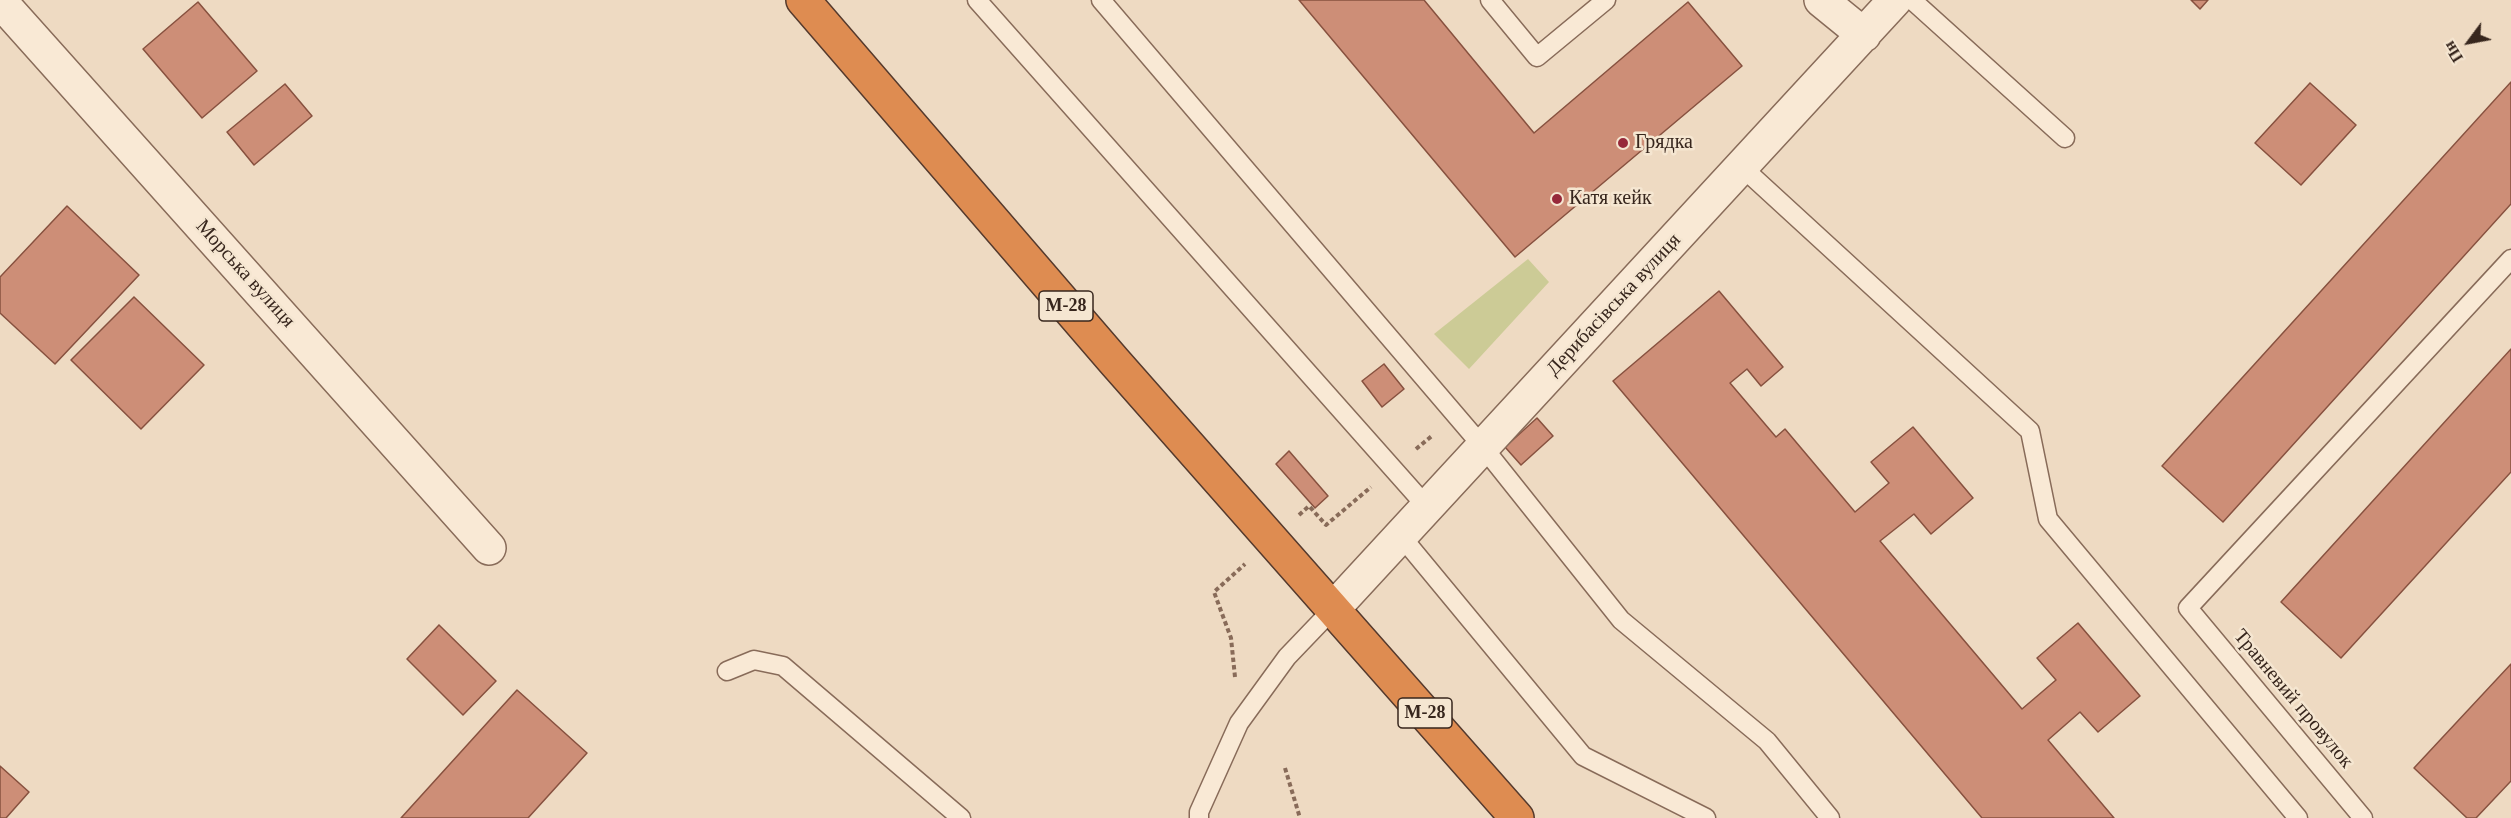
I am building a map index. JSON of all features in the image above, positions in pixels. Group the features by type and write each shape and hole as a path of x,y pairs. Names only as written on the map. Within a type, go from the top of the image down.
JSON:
{"highway":[{"name":"М-28","path":"803,0 1114,361 1517,818"}],"street":[{"path":"1821,0 1864,35"},
{"name":"Дерибасівська вулиця","path":"1333,609 1895,0"},
{"name":"Морська вулиця","path":"0,1 489,548"}],"lane":[{"path":"977,0 1427,507"},
{"path":"1101,0 1483,447 1621,620 1767,741 1830,818"},
{"path":"1490,0 1537,57 1606,0"},
{"path":"1912,0 2065,138"},
{"path":"1742,167 2030,431 2048,519 2298,818"},
{"name":"Травневий провулок","path":"2363,818 2188,608 2511,259"},
{"path":"1401,536 1583,756 1706,818"},
{"path":"1197,816 1239,723 1287,657 1333,609"},
{"path":"727,671 754,660 783,666 961,818"}],"path":[{"path":"1309,506 1326,525"},
{"path":"1214,592 1232,638 1235,679"},
{"path":"1285,768 1300,818"}],"shaded area":[{"path":"1528,259 1549,282 1469,369 1434,334"}],"building":[{"path":"1299,0 1424,0 1534,133 1688,2 1742,66 1515,257"},
{"path":"2191,0 2208,0 2200,9"},
{"path":"198,2 257,71 202,118 143,49"},
{"path":"2511,82 2511,204 2223,522 2162,466"},
{"path":"2310,83 2356,125 2301,185 2255,143"},
{"path":"285,84 312,116 254,165 227,132"},
{"path":"67,206 139,275 55,364 0,313 0,277"},
{"path":"1719,291 1783,367 1761,386 1747,369 1730,383 1776,437 1785,429 1855,512 1889,483 1871,462 1913,427 1973,498 1931,534 1914,514 1880,541 2022,709 2056,680 2037,658 2078,623 2140,696 2098,732 2080,712 2048,740 2114,818 1982,818 1613,381"},
{"path":"134,297 204,365 141,429 71,360"},
{"path":"2511,349 2511,472 2341,658 2281,602"},
{"path":"1384,364 1404,389 1382,407 1362,381"},
{"path":"1537,418 1553,436 1521,465 1505,447"},
{"path":"1289,451 1328,496 1315,508 1276,464"},
{"path":"439,625 496,681 463,715 407,659"},
{"path":"2511,664 2511,781 2476,818 2467,818 2414,768"},
{"path":"517,690 587,753 528,818 401,818"},
{"path":"0,766 29,792 6,818 0,818"}],"place":[{"name":"Грядка","path":"1623,143"},
{"name":"Катя кейк","path":"1557,199"}]}
